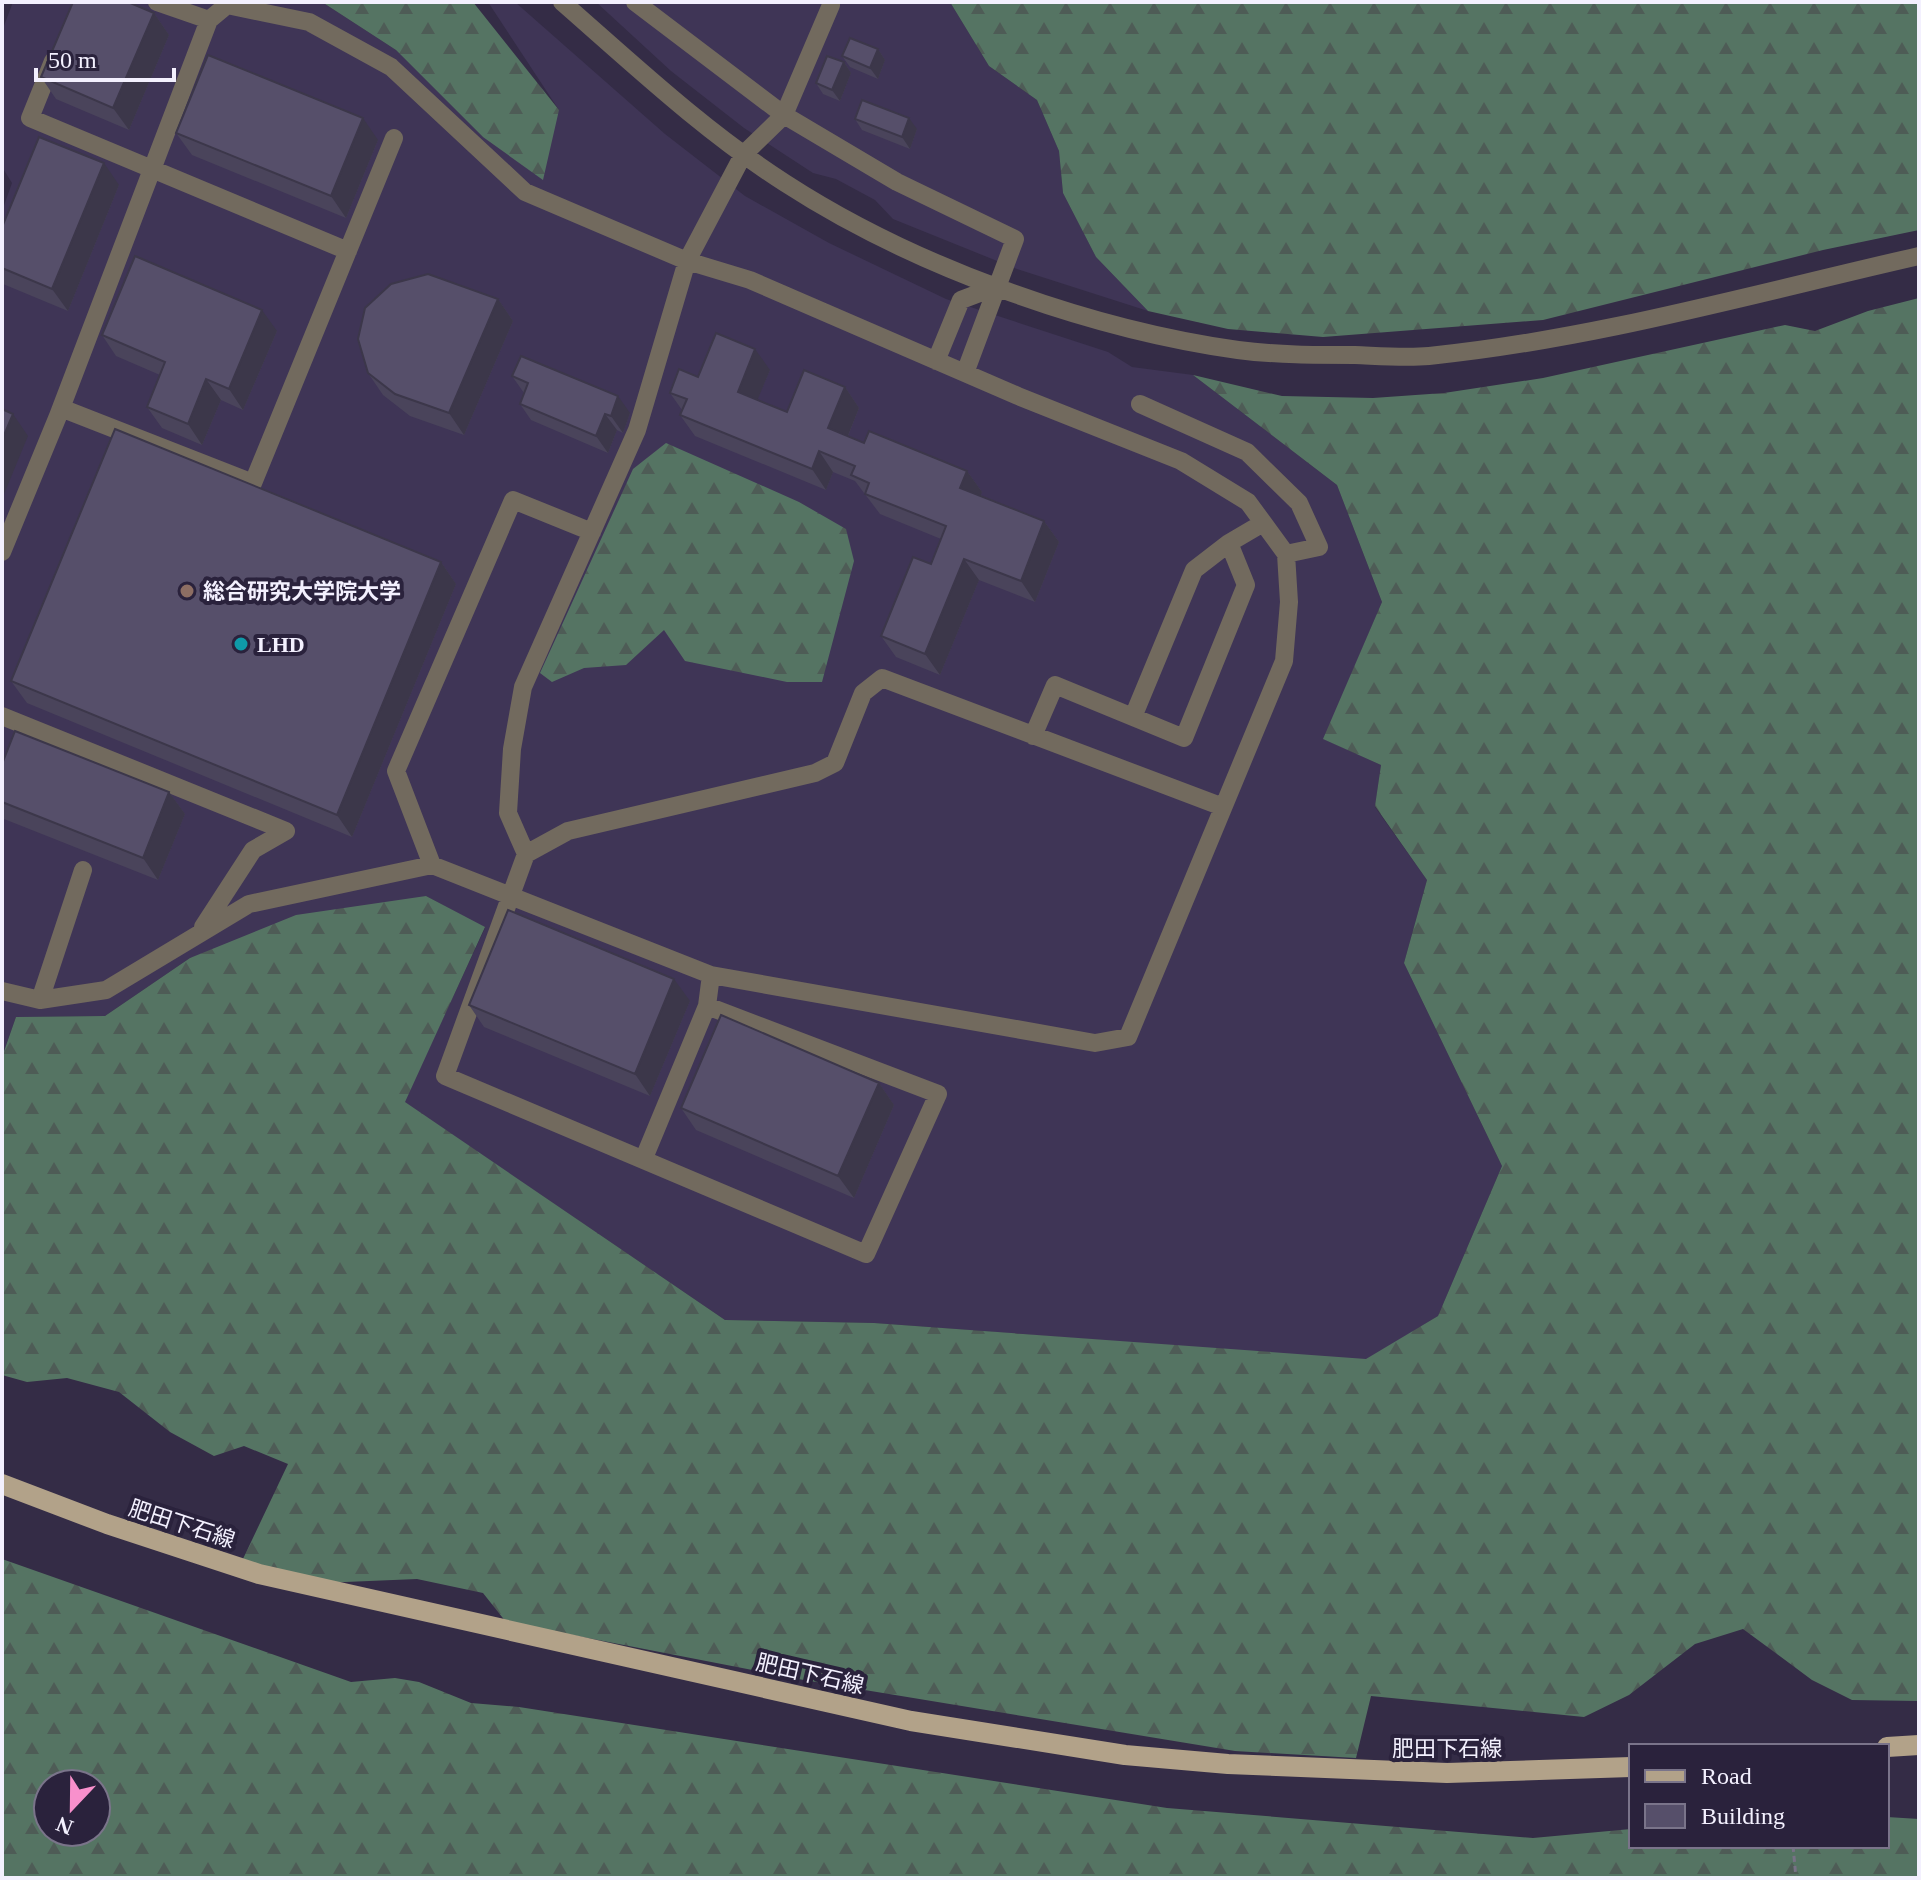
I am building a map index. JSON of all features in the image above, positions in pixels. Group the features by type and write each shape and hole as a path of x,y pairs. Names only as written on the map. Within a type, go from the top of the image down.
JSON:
{"main road":[{"name":"肥田下石線","path":"2,1484 132,1533 259,1574 911,1721 1125,1755 1243,1765 1447,1773 1629,1767"},
{"path":"1889,1747 1919,1745"}],"street":[{"path":"157,2 209,20"},
{"path":"562,2 703,125 743,155 788,185 882,237 998,286 1093,320 1185,341 1257,351 1424,356 1539,342 1616,327 1919,256"},
{"path":"635,2 784,115 897,182 1015,239 965,373"},
{"path":"2,552 61,408 209,20 227,5 309,22 391,67 525,192 687,261 750,280 936,361 1181,461 1248,502 1286,554 1289,602 1284,661 1128,1037 1095,1043 711,975 432,865 249,904 202,929 157,962 106,990 40,1000 2,991"},
{"path":"526,854 508,813 512,749 523,687 637,430 663,332 687,261 743,155 784,115 831,5"},
{"path":"60,45 30,118 348,251"},
{"path":"61,408 253,483 394,138"},
{"path":"936,361 961,300 998,286"},
{"path":"1140,404 1247,452 1299,503 1319,547 1286,554"},
{"path":"1181,461 1202,432"},
{"path":"432,865 396,771 513,500 592,532"},
{"path":"1133,717 1194,570 1229,543 1263,523"},
{"path":"1033,736 1055,685 1184,738 1246,585 1229,543"},
{"path":"707,1006 938,1094 866,1254 445,1076 526,854 568,831 815,773 835,763 863,693 882,678 1223,807"},
{"path":"2,716 286,831 253,850 202,929"},
{"path":"40,1000 83,870"},
{"path":"644,1158 707,1006 711,975"}],"path":[{"path":"1793,1848 1796,1878"}],"shaded area":[{"path":"13,2 322,2 396,50 483,137 559,110 488,2 515,2 665,134 745,196 829,243 946,299 1108,352 1132,367 1193,375 1337,485 1382,602 1324,739 1381,765 1375,807 1427,880 1404,963 1502,1166 1438,1316 1366,1360 874,1323 725,1320 404,1102 485,928 426,896 190,958 105,1016 16,1017 2,1057 2,211 12,183 2,167 2,31"},
{"path":"596,2 950,2 989,66 1037,100 1059,151 1063,193 1096,257 1148,311 1017,269 893,219 875,200 836,179 813,173 744,128 671,71"}],"green space":[{"path":"322,2 473,2 559,110 543,180 483,137 396,50"},
{"path":"950,2 1919,2 1919,230 1823,250 1543,320 1323,337 1228,329 1148,311 1096,257 1063,193 1059,151 1037,100 989,66"},
{"path":"1919,298 1919,1701 1852,1700 1812,1680 1743,1629 1695,1644 1629,1695 1584,1717 1371,1696 1356,1758 1235,1751 798,1679 506,1622 483,1593 417,1579 321,1583 242,1561 288,1464 244,1446 214,1456 170,1432 119,1392 67,1378 27,1382 2,1375 2,1057 16,1017 105,1016 190,958 296,915 426,896 485,927 405,1102 725,1320 874,1323 1366,1359 1438,1316 1502,1166 1404,963 1427,880 1375,806 1381,765 1323,739 1382,602 1337,485 1193,375 1282,396 1373,398 1444,393 1543,378 1785,325 1815,331 1868,311"},
{"path":"666,443 799,502 846,529 854,561 822,682 787,682 685,661 664,630 626,665 584,668 552,682 540,673 633,469"},
{"path":"2,1559 351,1682 395,1678 419,1682 471,1703 519,1707 1167,1808 1533,1838 1629,1829 1629,1848 1889,1848 1889,1817 1919,1819 1919,1878 2,1878"}],"building":[{"path":"73,2 128,2 154,13 113,108 41,77"},
{"path":"850,38 878,49 870,68 842,56"},
{"path":"208,55 363,118 331,196 176,133"},
{"path":"827,56 844,62 832,90 816,83"},
{"path":"862,100 909,118 902,137 855,119"},
{"path":"39,137 104,163 52,289 2,268 2,227"},
{"path":"135,256 262,310 229,389 206,379 188,424 147,407 165,362 102,335"},
{"path":"428,274 498,299 449,413 395,394 368,373 358,339 365,308 391,284"},
{"path":"716,333 755,349 738,392 787,412 804,370 845,387 828,428 864,443 869,431 967,471 960,488 1044,521 1021,581 964,559 925,654 881,636 913,557 931,564 946,526 865,494 869,483 851,475 855,466 819,451 812,469 680,415 687,399 670,393 679,369 698,377"},
{"path":"521,356 618,396 611,416 605,414 596,436 520,404 528,383 512,376"},
{"path":"2,409 13,414 2,440"},
{"name":"LHD","path":"115,429 441,562 337,815 11,681"},
{"path":"15,731 169,792 143,858 2,802 2,764"},
{"path":"508,910 674,979 635,1074 469,1005"},
{"path":"721,1015 879,1083 838,1176 681,1108"}],"place":[{"name":"総合研究大学院大学","path":"187,591"},
{"name":"LHD","path":"241,644"}]}
